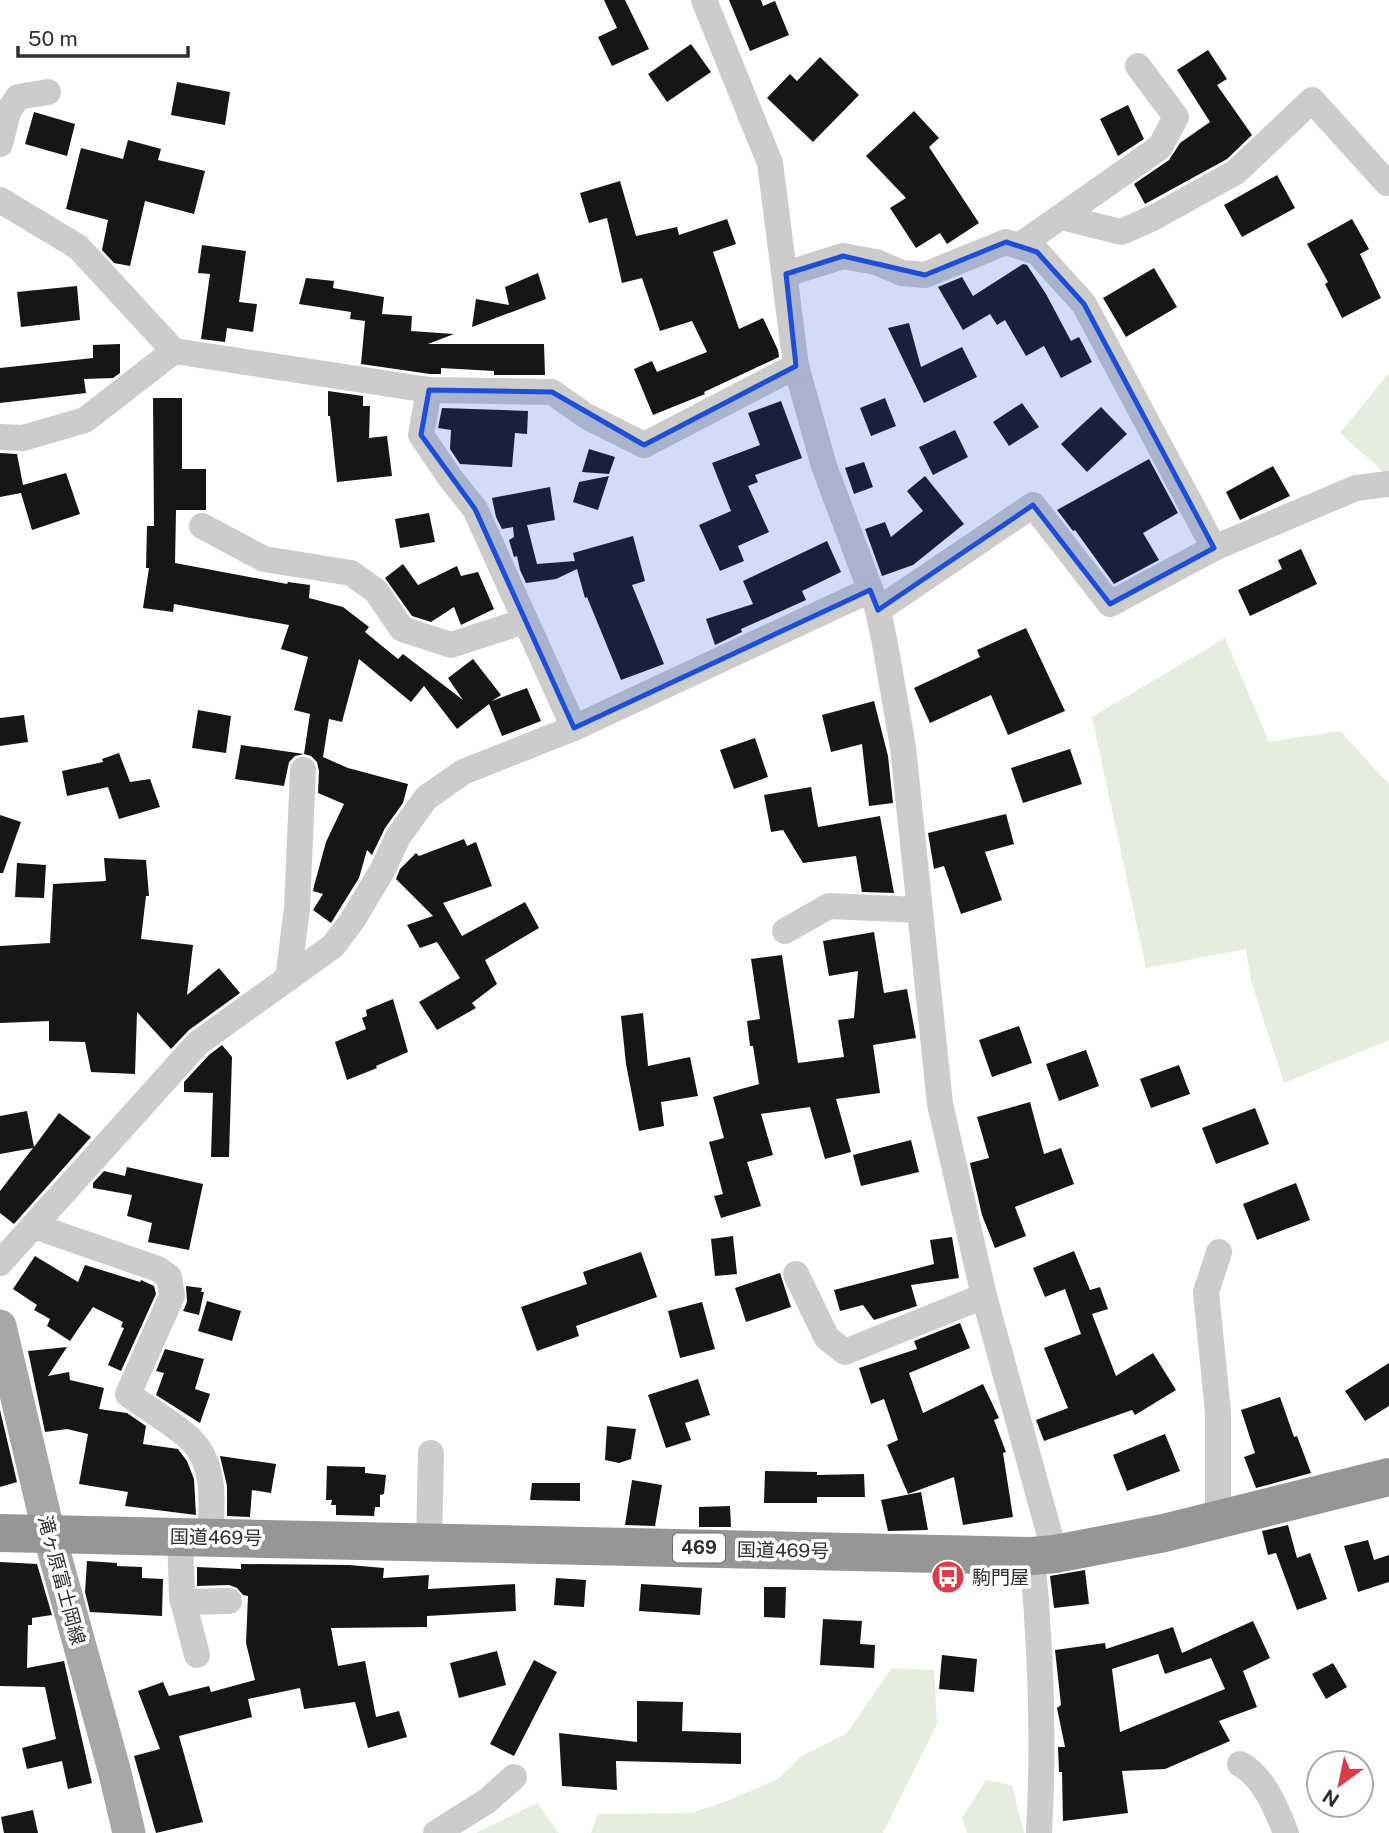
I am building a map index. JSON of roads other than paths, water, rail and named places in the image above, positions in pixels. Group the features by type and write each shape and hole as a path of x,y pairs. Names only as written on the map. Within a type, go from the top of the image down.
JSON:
{"highway":[{"name":"国道469号","path":"0,1533 1043,1555 1218,1520 1389,1477"}],"main road":[{"name":"滝ヶ原富士岡線","path":"0,1326 49,1534 129,1833"}],"street":[{"path":"704,0 770,163 796,366 824,466 874,600 904,747 940,1104 1043,1555 1037,1617 1041,1786 1039,1833"},
{"path":"1019,246 1160,147 1176,117 1138,66"},
{"path":"0,144 8,112 18,97 48,92"},
{"path":"1060,217 1121,232 1153,218 1236,172 1312,100 1387,183"},
{"path":"0,200 78,247 174,351 429,390 552,392 586,416 643,444 796,366"},
{"path":"786,274 843,257 876,262 902,273 925,275 1006,242 1037,252 1084,304 1214,548"},
{"path":"0,437 23,438 85,420 174,351"},
{"path":"429,390 421,435 475,509 574,728"},
{"path":"0,1263 198,1043 333,946 352,922 398,837 426,798 463,772 574,728 874,600 1033,505 1110,604 1214,548 1356,488 1389,484"},
{"path":"202,526 264,559 351,573 376,591 402,629 451,645 525,621"},
{"path":"288,979 297,908 303,770"},
{"path":"785,931 829,906 919,910"},
{"path":"34,1226 158,1269 169,1277 172,1296 128,1395 192,1440 201,1452 212,1485 195,1537 183,1602 197,1656"},
{"path":"1218,1520 1218,1412 1206,1292 1219,1252"},
{"path":"796,1274 827,1338 845,1352 984,1296"},
{"path":"429,1542 431,1453"},
{"path":"183,1602 229,1601"},
{"path":"1240,1764 1253,1771 1275,1806 1286,1833"},
{"path":"436,1833 487,1801 514,1777"}],"place":[{"name":"駒門屋","path":"948,1577"}]}
